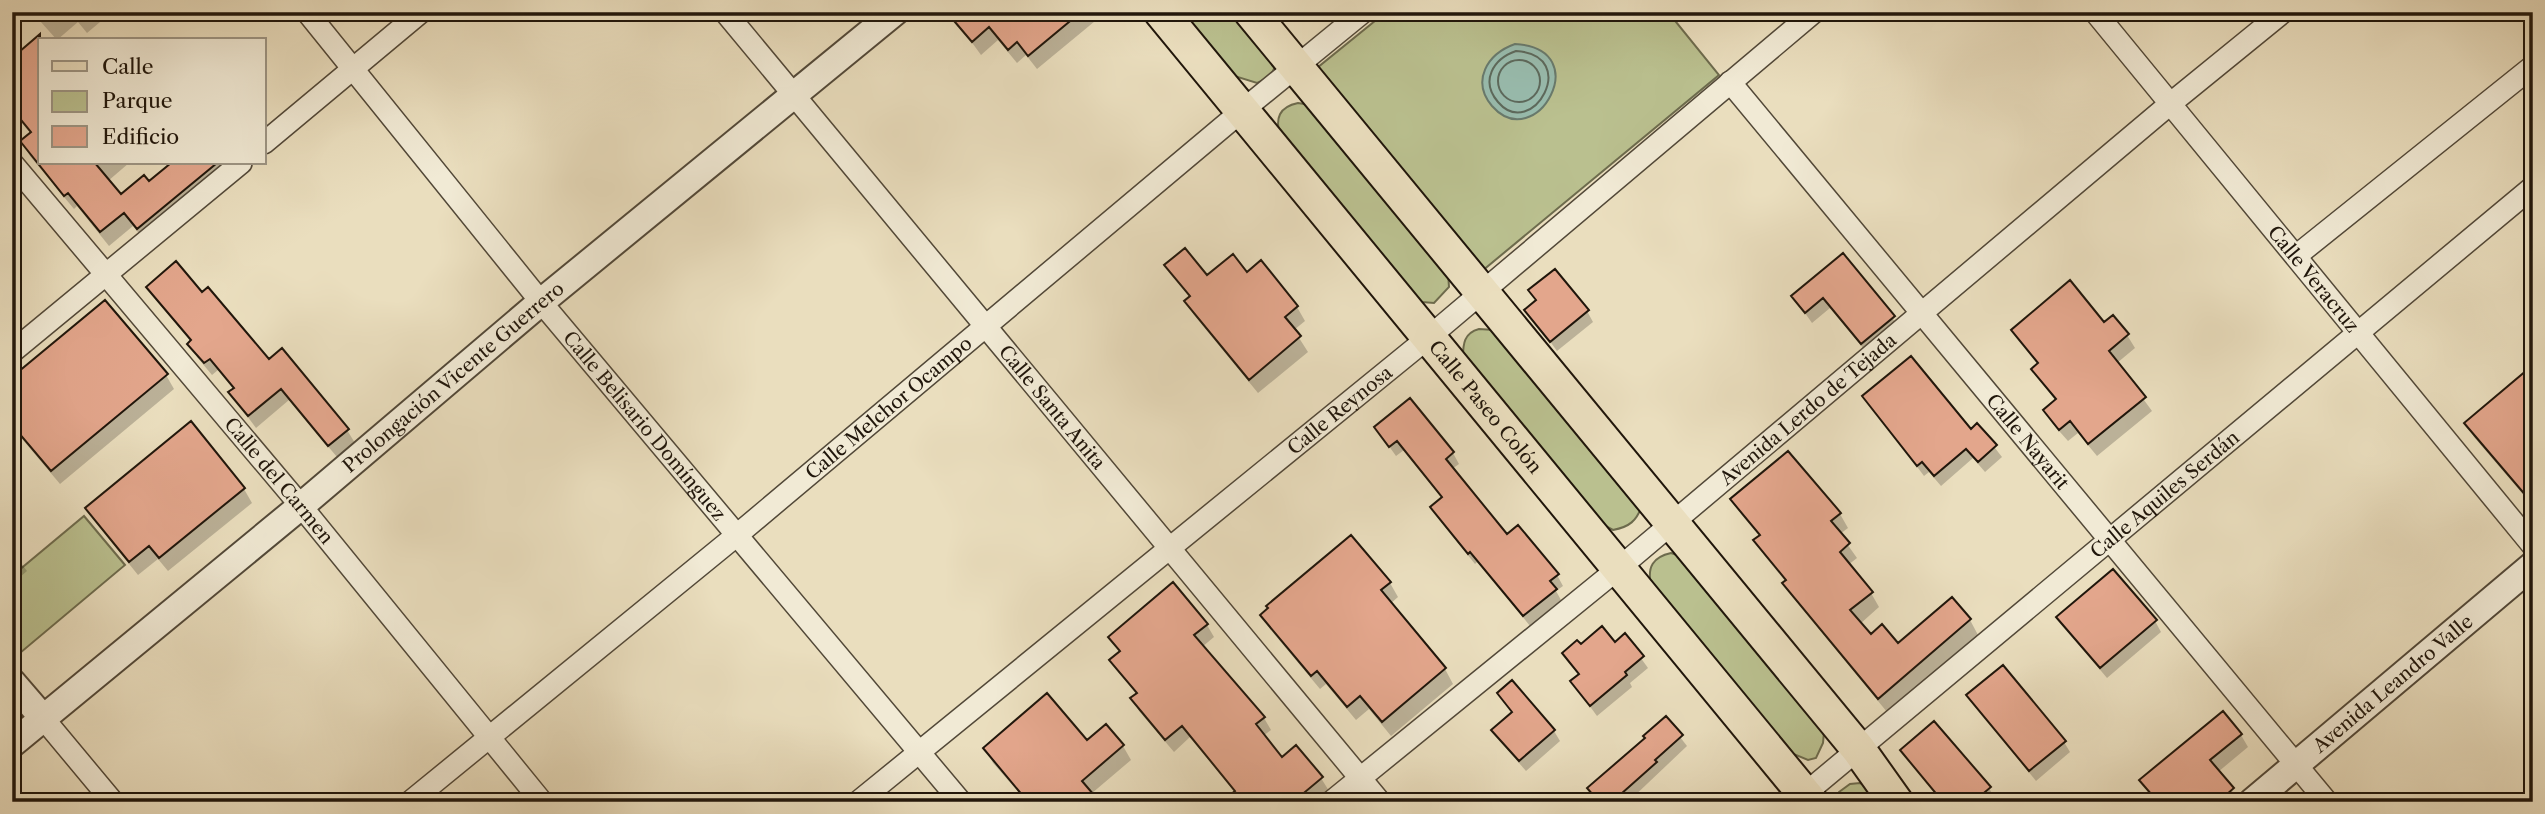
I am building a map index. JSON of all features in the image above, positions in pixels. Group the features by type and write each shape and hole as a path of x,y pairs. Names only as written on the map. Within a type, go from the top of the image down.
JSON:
{"main road":[{"name":"Calle Paseo Colón","path":"1161,12 1619,568 1804,799"},
{"path":"1251,12 1859,750 1896,802"}],"street":[{"name":"Calle Belisario Domínguez","path":"307,12 541,302 961,802"},
{"path":"266,141 421,12"},
{"name":"Calle Santa Anita","path":"725,12 1380,802"},
{"name":"Prolongación Vicente Guerrero","path":"12,744 301,506 541,302 895,12"},
{"name":"Calle Melchor Ocampo","path":"410,802 988,327 1243,110 1363,12"},
{"name":"Calle Reynosa","path":"858,802 1429,337 1815,12"},
{"name":"Calle Veracruz","path":"2095,12 2533,547"},
{"name":"Avenida Lerdo de Tejada","path":"1331,802 1619,568 2283,12"},
{"path":"2296,256 2533,66"},
{"name":"Calle Nayarit","path":"1730,82 2327,802"},
{"name":"Calle del Carmen","path":"12,163 301,506 542,802"},
{"path":"12,352 240,164"},
{"name":"Calle Aquiles Serdán","path":"1804,799 2358,331 2533,187"},
{"name":"Avenida Leandro Valle","path":"2252,802 2533,565"},
{"path":"12,682 113,802"}],"green space":[{"path":"1180,12 1234,12 1276,62 1272,73 1257,83 1231,75"},
{"path":"1386,12 1668,12 1719,75 1482,271 1317,68"},
{"path":"1298,103 1313,110 1448,273 1449,287 1434,303 1413,298 1280,136 1280,114 1286,107"},
{"path":"1479,329 1494,330 1642,505 1632,522 1613,530 1602,524 1463,357 1465,340 1470,333"},
{"path":"84,516 125,565 20,653 12,645 12,576"},
{"path":"1671,553 1683,557 1824,732 1823,743 1816,758 1808,760 1791,753 1651,585 1650,573 1653,564 1660,557"},
{"path":"1860,783 1870,788 1883,802 1837,802 1839,792 1850,784"}],"water":[{"path":"1515,44 1539,50 1552,62 1555,79 1551,95 1540,109 1526,118 1509,118 1492,106 1483,87 1485,69 1490,61"}],"building":[{"path":"967,12 1081,12 1028,56 1017,42 1008,50 989,27 972,42 955,22"},
{"path":"40,34 38,164 20,141 31,132 12,109 12,58"},
{"path":"38,164 96,164 121,194 144,175 149,181 170,164 216,164 137,229 124,213 100,232 68,193 64,196"},
{"path":"1185,248 1207,275 1233,254 1247,272 1261,260 1298,306 1285,317 1301,336 1249,380 1184,301 1190,296 1164,265"},
{"path":"1843,253 1895,316 1861,344 1823,298 1805,313 1791,296"},
{"path":"176,261 202,292 208,287 269,359 282,348 349,429 328,446 281,389 248,416 228,392 234,388 210,359 204,363 187,344 191,340 146,287"},
{"path":"1555,269 1589,310 1550,342 1524,310 1536,300 1528,290"},
{"path":"2070,280 2104,322 2113,315 2129,334 2109,351 2146,397 2088,444 2070,421 2059,430 2043,410 2056,399 2031,369 2038,363 2011,330"},
{"path":"105,300 168,374 51,471 12,425 12,377"},
{"path":"1911,356 1971,429 1977,423 1997,445 1978,462 1966,449 1934,476 1922,462 1917,466 1862,396"},
{"path":"2533,365 2533,504 2464,423"},
{"path":"1410,398 1454,452 1446,459 1507,534 1518,525 1559,574 1550,581 1557,589 1523,616 1430,507 1442,497 1397,441 1389,447 1374,427"},
{"path":"191,421 245,488 159,558 149,546 129,562 85,508"},
{"path":"1788,451 1841,513 1831,521 1850,543 1840,552 1873,592 1850,610 1871,634 1882,624 1898,643 1952,597 1971,619 1878,699 1782,583 1786,580 1753,540 1760,535 1730,499"},
{"path":"1351,535 1391,582 1381,590 1446,668 1382,722 1360,696 1347,707 1317,671 1311,676 1260,615 1268,608 1266,606"},
{"path":"2113,569 2157,620 2100,668 2056,617"},
{"path":"1173,582 1208,624 1194,635 1265,717 1256,724 1282,757 1296,745 1323,777 1293,802 1221,802 1235,791 1182,726 1165,740 1130,698 1137,693 1109,660 1120,651 1108,637"},
{"path":"1602,626 1615,642 1625,633 1644,656 1625,672 1627,675 1590,706 1570,681 1579,674 1562,653 1577,640 1581,644"},
{"path":"2003,665 2066,741 2029,771 1966,695"},
{"path":"1512,680 1555,730 1519,761 1491,730 1512,712 1497,693"},
{"path":"1047,693 1087,740 1106,724 1124,745 1082,781 1100,802 1028,802 983,748"},
{"path":"2223,711 2242,734 2210,760 2234,788 2218,802 2158,802 2139,780"},
{"path":"1666,716 1683,735 1612,802 1599,802 1587,788 1645,738 1643,736"},
{"path":"1934,721 1991,787 1973,802 1943,802 1900,750"}]}
